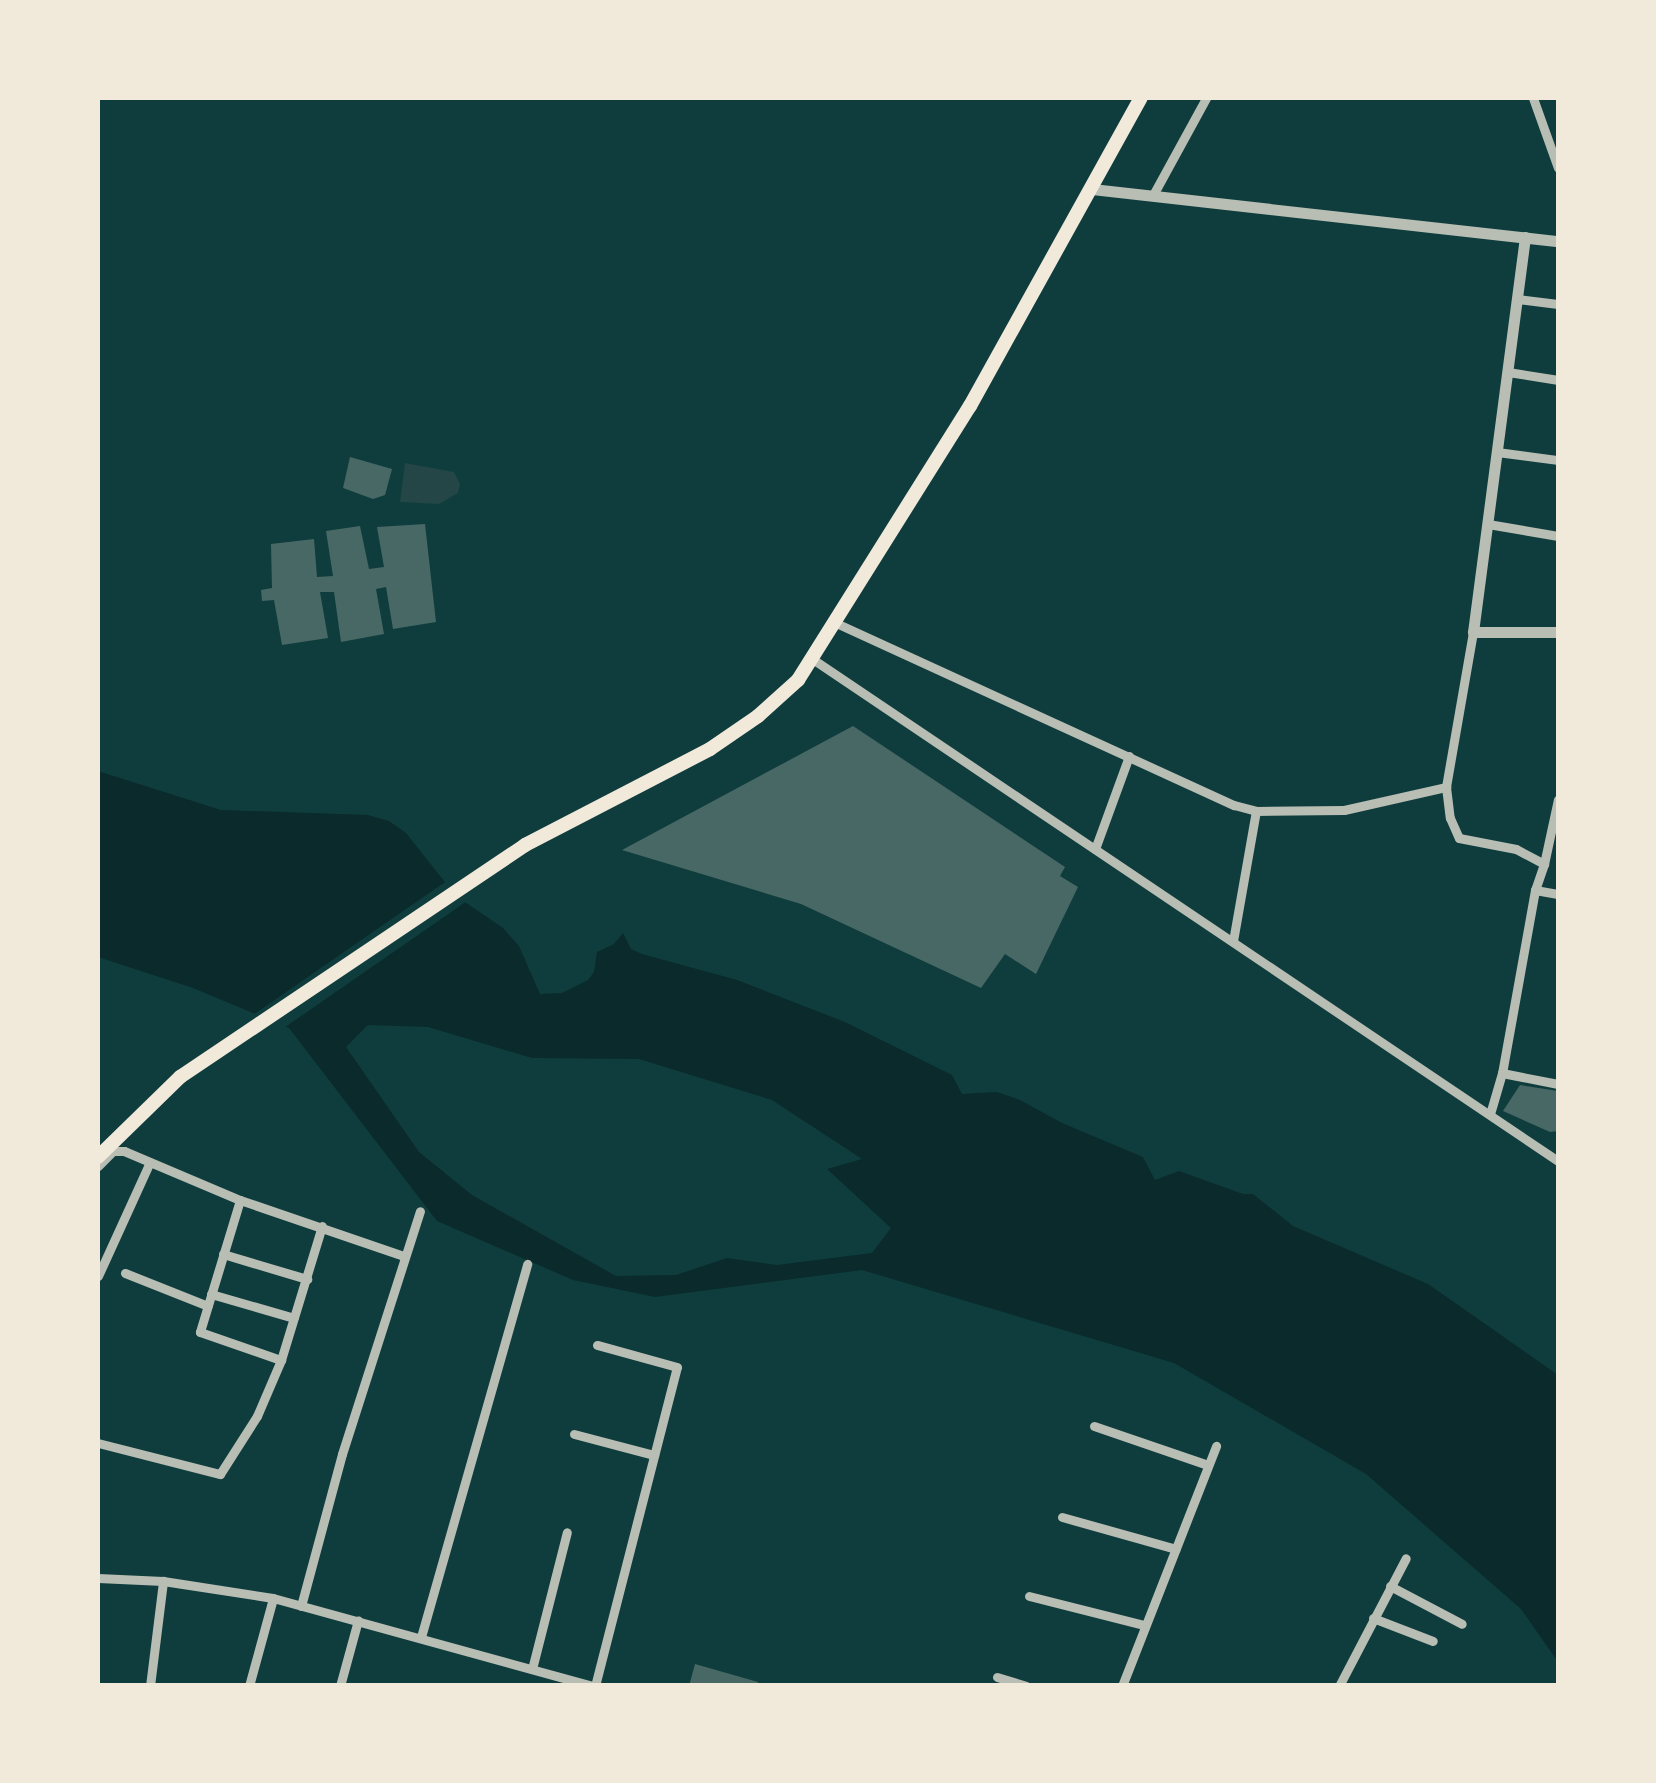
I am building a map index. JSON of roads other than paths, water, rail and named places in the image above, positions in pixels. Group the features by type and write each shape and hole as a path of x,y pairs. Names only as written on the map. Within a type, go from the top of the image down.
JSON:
{"main road":[{"path":"98,1157 180,1077 488,869 693,759 758,716 814,660 970,406 1142,98"}],"street":[{"path":"1153,196 1206,98"},
{"path":"1534,98 1558,168"},
{"path":"1092,189 1558,241"},
{"path":"1525,237 1473,632 1446,787 1450,818 1459,838 1516,850 1544,864"},
{"path":"1516,300 1558,304"},
{"path":"1508,372 1558,380"},
{"path":"1497,452 1558,460"},
{"path":"1488,524 1558,536"},
{"path":"836,623 1234,805 1256,810 1344,810 1446,787"},
{"path":"1473,632 1558,632"},
{"path":"814,660 1558,1160"},
{"path":"1095,848 1129,756"},
{"path":"1490,1114 1502,1074 1535,890 1558,799"},
{"path":"1233,941 1256,810"},
{"path":"1535,890 1558,894"},
{"path":"1502,1074 1558,1084"},
{"path":"98,1166 118,1150 240,1200 404,1256"},
{"path":"98,1276 150,1162"},
{"path":"240,1200 200,1332 281,1360"},
{"path":"301,1606 420,1212"},
{"path":"98,1443 220,1474 258,1416 281,1360 322,1226"},
{"path":"224,1254 306,1279"},
{"path":"421,1637 527,1264"},
{"path":"125,1273 208,1306"},
{"path":"212,1294 294,1318"},
{"path":"98,1578 163,1581 272,1598 593,1686 676,1366 596,1344"},
{"path":"1094,1426 1208,1465"},
{"path":"574,1434 654,1455"},
{"path":"1122,1686 1216,1446"},
{"path":"1062,1517 1176,1549"},
{"path":"532,1669 567,1532"},
{"path":"1339,1686 1406,1558"},
{"path":"150,1686 163,1581"},
{"path":"1390,1586 1462,1624"},
{"path":"1030,1596 1144,1625"},
{"path":"249,1686 272,1598"},
{"path":"1373,1618 1433,1641"},
{"path":"340,1686 358,1620"},
{"path":"997,1677 1026,1686"}]}
